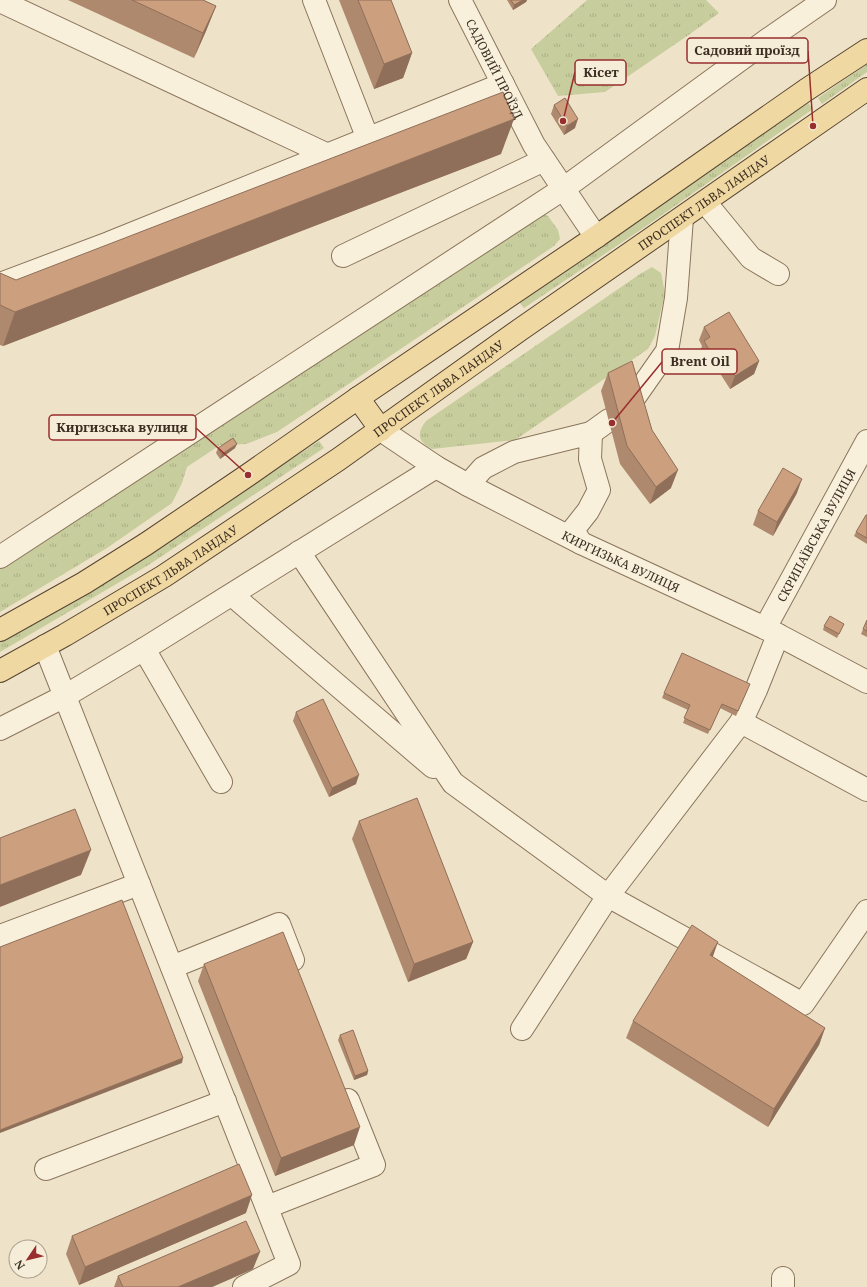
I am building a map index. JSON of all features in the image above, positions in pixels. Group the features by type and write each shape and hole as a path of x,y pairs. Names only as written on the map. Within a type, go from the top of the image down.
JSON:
{"main road":[{"path":"0,630 84,583 146,544 867,50"},
{"name":"ПРОСПЕКТ ЛЬВА ЛАНДАУ","path":"0,671 164,576 339,459 521,329 867,89"},
{"path":"500,301 521,329"},
{"path":"358,398 381,430"}],"street":[{"path":"314,0 368,139"},
{"name":"САДОВИЙ ПРОЇЗД","path":"460,0 534,144 596,237"},
{"path":"0,557 189,432 563,189 770,38 825,0"},
{"path":"0,1 328,155"},
{"path":"0,284 109,243 503,84"},
{"path":"343,256 544,160"},
{"path":"705,202 751,258 778,274"},
{"path":"632,401 667,351 676,298 682,218"},
{"path":"468,485 483,468 514,452 591,433 609,420"},
{"name":"КИРГИЗЬКА ВУЛИЦЯ","path":"381,430 436,467 468,485 580,543 772,632 867,682"},
{"path":"580,543 573,530 588,511 599,490 590,459 591,433"},
{"name":"СКРИПАЇВСЬКА ВУЛИЦЯ","path":"522,1029 608,896 741,722 759,683 772,632 867,441"},
{"path":"0,729 65,696 144,649 436,467"},
{"path":"299,552 453,783"},
{"path":"232,595 453,783 608,896 803,1004 867,911"},
{"path":"45,646 289,1264 244,1287"},
{"path":"144,649 221,782"},
{"path":"741,722 867,790"},
{"path":"0,936 139,884"},
{"path":"172,967 279,924 299,975"},
{"path":"267,1207 374,1165 342,1084"},
{"path":"46,1170 225,1101"}],"green space":[{"path":"587,0 706,0 719,13 605,92 558,96 531,49"},
{"path":"867,64 867,72 822,104 818,98"},
{"path":"808,103 813,109 642,229 524,308 519,302"},
{"path":"538,211 548,216 558,230 560,239 554,246 277,432 246,444 220,445 187,467 182,483 172,503 107,548 0,612 0,568 173,458"},
{"path":"652,267 661,273 665,293 655,336 648,349 515,440 432,449 421,440 420,433 426,421"},
{"path":"319,441 324,448 147,566 0,652 0,641 221,505"}],"building":[{"path":"132,0 203,0 216,6 203,33"},
{"path":"358,0 391,0 412,53 384,64"},
{"path":"511,0 523,0 514,5"},
{"path":"503,92 514,119 15,312 0,305 0,273 16,280"},
{"path":"565,98 578,119 567,126 554,105"},
{"path":"729,312 759,361 735,376 719,351 712,355 704,341 710,337 704,327"},
{"path":"632,361 652,430 678,470 656,487 627,446 608,373"},
{"path":"233,438 237,444 222,454 218,448"},
{"path":"783,468 802,479 777,522 758,511"},
{"path":"867,515 867,538 856,532"},
{"path":"830,616 844,624 839,634 824,626"},
{"path":"867,620 867,631 863,629"},
{"path":"682,653 750,684 738,711 722,704 710,730 684,718 690,705 664,693"},
{"path":"323,699 359,775 332,788 296,712"},
{"path":"417,798 473,942 414,964 359,821"},
{"path":"75,809 91,850 0,885 0,838"},
{"path":"122,900 183,1058 0,1130 0,947"},
{"path":"692,925 718,942 710,955 825,1028 774,1109 633,1021"},
{"path":"283,932 360,1127 281,1158 204,964"},
{"path":"353,1030 368,1071 355,1076 340,1035"},
{"path":"239,1164 252,1195 85,1267 72,1236"},
{"path":"246,1221 260,1252 178,1287 123,1287 118,1276"}],"place":[{"name":"Кісет","path":"563,121"},
{"name":"Садовий проїзд","path":"813,126"},
{"name":"Brent Oil","path":"612,423"},
{"name":"Киргизська вулиця","path":"248,475"}]}
